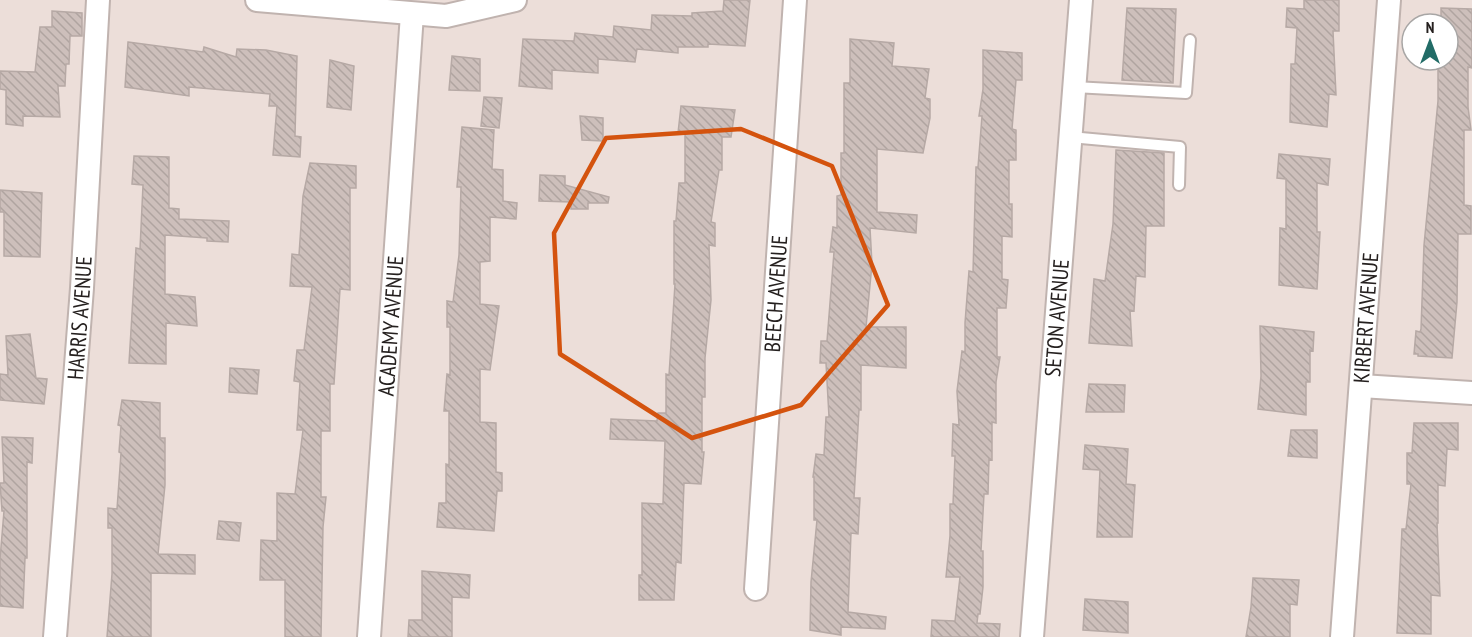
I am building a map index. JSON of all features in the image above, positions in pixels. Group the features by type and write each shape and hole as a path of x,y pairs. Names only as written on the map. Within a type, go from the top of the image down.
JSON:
{"street":[{"name":"HARRIS AVENUE","path":"55,637 82,288 98,0"},
{"path":"256,0 446,16 494,3 515,0"},
{"name":"BEECH AVENUE","path":"756,589 795,0"},
{"name":"SETON AVENUE","path":"1032,637 1081,0"},
{"name":"KIRBERT AVENUE","path":"1342,637 1389,0"},
{"name":"ACADEMY AVENUE","path":"369,637 412,14"},
{"path":"1361,386 1472,393"}],"lane":[{"path":"1074,87 1186,93 1190,40"},
{"path":"1070,137 1180,147 1179,185"}],"highlighted area":[{"path":"741,129 832,166 888,305 801,405 692,438 560,354 554,233 606,138"}],"building":[{"path":"724,0 750,0 745,46 708,44 708,47 678,47 678,53 637,49 635,62 598,59 598,73 552,70 552,89 519,86 523,39 574,41 575,33 613,37 614,26 651,30 652,15 692,16 692,13 723,11"},
{"path":"1304,0 1339,0 1339,31 1333,31 1336,95 1329,94 1327,127 1290,122 1291,64 1295,64 1297,28 1286,27 1287,8 1304,9"},
{"path":"1127,8 1176,9 1173,83 1122,80"},
{"path":"1441,8 1472,9 1472,68 1468,67 1468,107 1471,130 1464,130 1464,205 1471,206 1471,234 1458,234 1457,302 1452,358 1414,354 1416,331 1420,332 1421,329 1424,245 1438,101 1438,72 1460,72 1460,12 1441,12"},
{"path":"52,11 82,13 82,36 70,36 65,86 58,86 60,117 23,116 23,126 6,124 6,90 0,89 0,71 35,72 40,27 52,27"},
{"path":"850,39 894,43 892,66 929,69 925,98 930,99 930,118 923,153 877,149 877,212 917,215 916,233 870,228 872,264 866,327 906,327 906,368 861,365 861,410 859,410 854,498 860,498 858,534 851,533 848,612 886,617 885,629 841,627 841,635 810,630 811,582 817,520 814,520 813,477 816,454 824,455 826,417 829,417 826,363 820,363 821,341 827,341 834,252 830,252 833,227 837,228 837,196 841,195 841,153 844,153 844,83 850,83"},
{"path":"128,42 203,52 204,47 236,57 237,49 266,50 297,56 295,136 301,137 300,157 273,155 277,106 269,106 270,94 189,87 189,96 125,87"},
{"path":"983,50 1022,53 1022,80 1016,80 1012,129 1016,130 1016,160 1009,160 1012,237 1002,236 1002,279 1008,280 1006,308 997,308 997,357 1000,357 996,382 996,423 992,422 992,460 989,459 988,494 984,494 981,551 983,551 983,587 977,623 1000,624 999,637 931,637 932,620 955,621 960,577 946,577 950,504 953,504 955,456 952,456 953,424 959,425 957,391 962,351 965,352 969,271 973,272 976,167 978,167 982,116 979,116 983,89"},
{"path":"452,56 480,59 480,91 449,90"},
{"path":"330,60 354,66 351,110 327,107"},
{"path":"484,97 502,98 499,128 481,126"},
{"path":"681,106 735,110 731,137 722,137 722,170 719,170 711,222 715,223 715,246 709,245 711,300 705,358 705,397 702,397 702,452 704,452 701,484 684,483 681,563 676,562 674,600 639,600 639,575 642,575 642,503 663,504 665,441 610,439 611,419 657,421 658,413 666,413 666,374 669,375 675,284 674,221 676,221 679,183 685,183 685,133 678,133"},
{"path":"580,116 603,118 603,141 582,140"},
{"path":"462,127 494,130 492,169 503,170 503,201 517,203 516,219 490,217 490,261 480,262 480,304 499,306 490,370 480,369 480,422 496,423 496,472 502,473 502,491 497,491 494,531 437,527 439,503 446,503 446,464 449,465 449,411 444,411 447,374 450,375 450,327 447,327 447,301 453,302 459,255 461,187 457,187"},
{"path":"1116,150 1164,153 1164,226 1146,226 1145,277 1136,276 1134,311 1130,310 1132,346 1089,343 1094,279 1105,281 1113,224"},
{"path":"1279,154 1330,159 1328,185 1317,183 1317,232 1320,232 1317,289 1279,285 1280,228 1286,229 1286,179 1277,178"},
{"path":"134,156 169,157 169,208 179,209 179,219 229,221 228,242 165,235 165,294 195,297 197,326 166,323 166,364 129,363 136,248 140,249 143,185 132,184"},
{"path":"310,163 356,166 356,188 350,188 350,290 340,289 334,384 330,384 330,431 321,431 321,497 326,497 323,527 321,637 285,637 285,580 260,580 261,540 277,541 277,493 295,494 303,430 297,430 300,382 294,381 297,350 304,350 312,287 290,286 292,254 299,255 303,196"},
{"path":"540,175 565,176 565,185 609,197 608,203 588,203 588,209 571,209 571,202 539,201"},
{"path":"0,190 42,193 40,257 4,256 4,212 0,212"},
{"path":"1260,326 1314,332 1313,351 1310,350 1310,382 1306,382 1306,415 1258,409 1261,376"},
{"path":"30,334 36,378 47,379 44,404 0,400 0,374 8,375 6,336"},
{"path":"230,368 259,370 257,394 229,392"},
{"path":"1089,384 1125,385 1124,412 1086,412"},
{"path":"122,400 160,403 160,438 165,438 165,485 158,554 195,555 195,574 151,573 151,637 107,637 112,574 112,528 108,528 108,508 117,509 121,453 119,452 121,426 118,425"},
{"path":"1414,423 1458,423 1458,450 1447,449 1445,486 1438,485 1440,596 1431,595 1431,634 1397,633 1402,529 1406,529 1411,484 1407,484 1407,453 1412,453"},
{"path":"1291,430 1317,430 1317,458 1288,456"},
{"path":"2,437 33,438 32,463 27,462 27,558 25,558 23,608 0,606 0,559 4,511 2,511 0,483 4,483"},
{"path":"1085,445 1128,449 1126,484 1135,485 1132,537 1097,537 1100,470 1083,469"},
{"path":"219,521 241,523 239,541 217,539"},
{"path":"422,571 470,575 469,598 452,597 452,637 408,637 409,620 422,620"},
{"path":"1253,578 1299,580 1297,605 1290,604 1290,637 1246,637"},
{"path":"1085,599 1128,602 1128,633 1083,630"}]}
